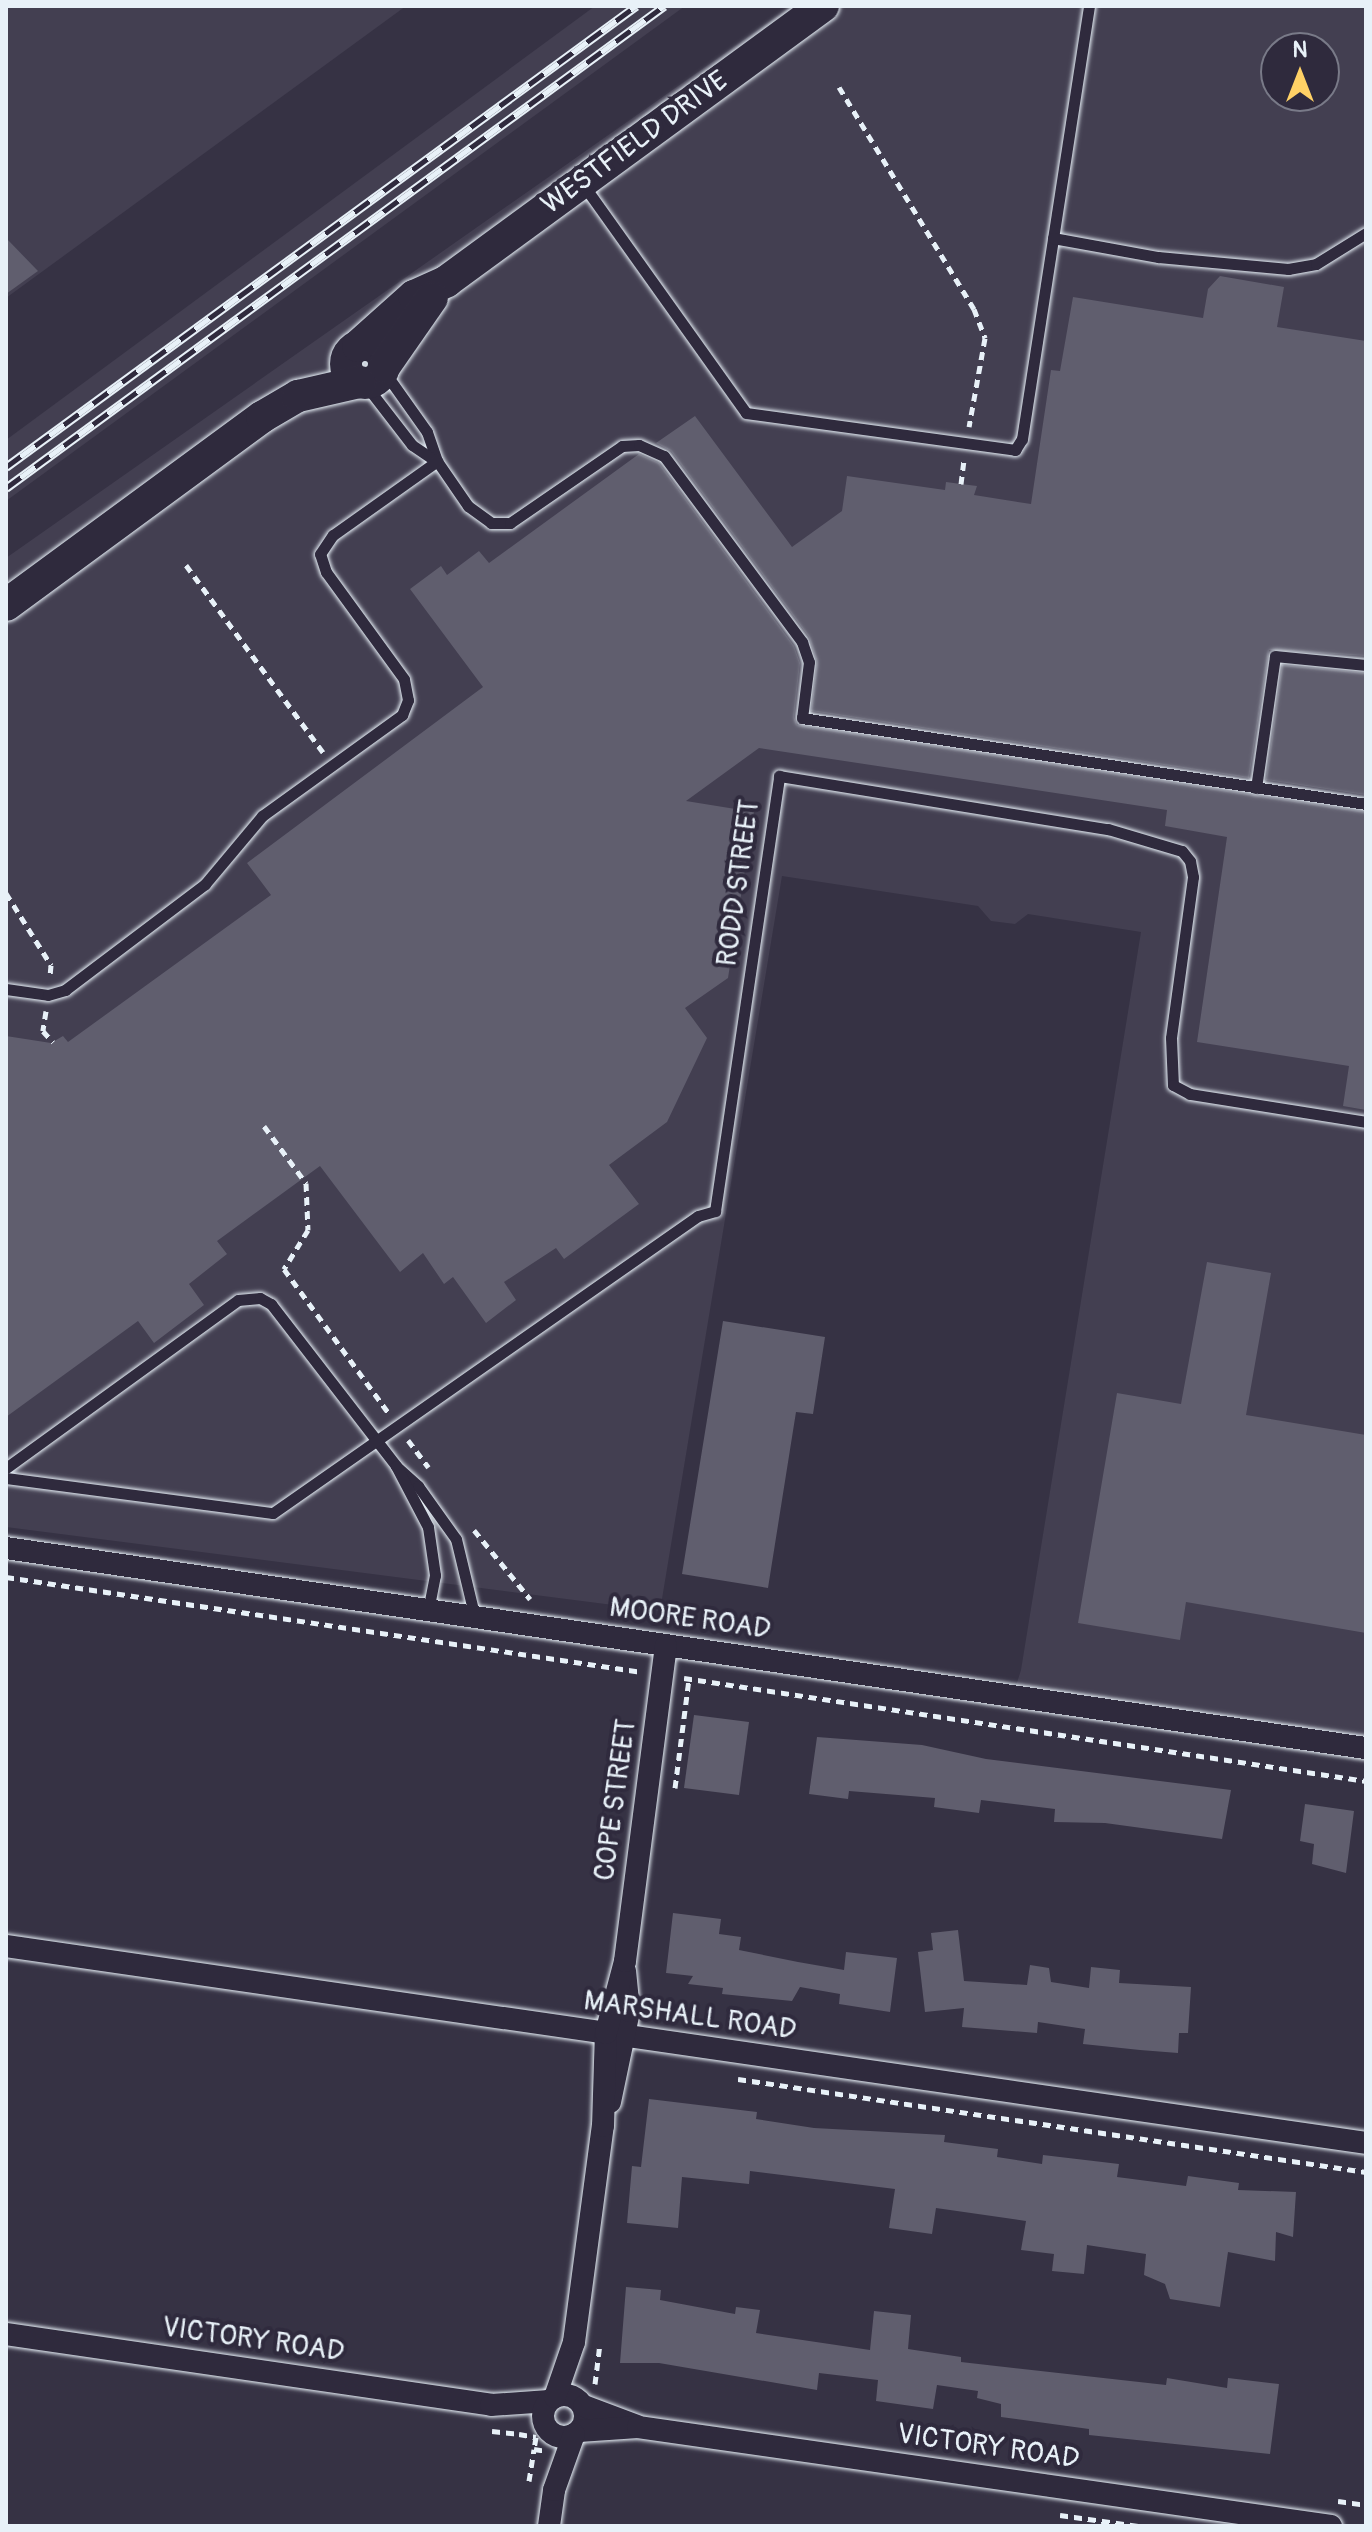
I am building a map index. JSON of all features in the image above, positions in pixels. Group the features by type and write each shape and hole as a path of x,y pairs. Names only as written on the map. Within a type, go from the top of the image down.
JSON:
{"main road":[{"name":"WESTFIELD DRIVE","path":"6,605 262,417 299,380 366,367 380,321 414,296 447,281 823,6"}],"street":[{"name":"MOORE ROAD","path":"6,1548 1366,1748"},
{"name":"COPE STREET","path":"552,2399 574,2342 666,1646"},
{"name":"MARSHALL ROAD","path":"6,1946 1366,2143"},
{"name":"VICTORY ROAD","path":"6,2334 491,2405 552,2399"},
{"name":"COPE STREET","path":"574,2342 582,2404"},
{"path":"549,2526 554,2490 576,2433 585,2419 582,2404 552,2399 543,2412 554,2490"},
{"name":"VICTORY ROAD","path":"582,2404 638,2427"},
{"name":"VICTORY ROAD","path":"491,2405 547,2428"},
{"name":"VICTORY ROAD","path":"576,2433 638,2427 1331,2526"},
{"path":"547,2428 561,2437 576,2433"}],"lane":[{"path":"582,182 746,413 1012,451 1021,445 1089,6"},
{"path":"1053,238 1158,257 1288,269 1316,264 1366,233"},
{"path":"366,367 427,432 437,461 478,516 501,524 522,515 615,449 629,445 658,452 686,484 802,642 809,662 802,718 1366,804"},
{"path":"366,367 412,445 437,461"},
{"path":"6,989 48,995 65,990 205,884 262,816 402,715 408,700 404,679 326,572 322,548 340,530 437,461"},
{"path":"1256,788 1275,656 1284,653 1366,665"},
{"name":"RODD STREET","path":"6,1478 263,1515 283,1507 698,1216 715,1211 779,776 1108,829 1182,851 1190,861 1193,877 1171,1038 1173,1085 1190,1094 1366,1122"},
{"path":"6,1468 244,1297 271,1304 396,1466 418,1486 456,1539 475,1618"},
{"path":"396,1466 433,1545 435,1575 428,1611"}],"path":[{"path":"839,87 974,309 985,338 961,484"},
{"path":"186,565 333,765"},
{"path":"6,893 51,965 43,1031 53,1042"},
{"path":"264,1126 306,1183 308,1230 284,1269 431,1471"},
{"path":"465,1518 519,1591 536,1601"},
{"path":"730,2078 1366,2172"},
{"path":"1043,2512 1138,2526"}],"shaded area":[{"path":"6,6 406,6 6,298"},
{"path":"595,6 685,6 6,501 6,440"},
{"path":"792,6 1366,6 1366,1748 1013,1695 1021,1670 1141,932 1028,914 1015,924 991,921 978,906 782,876 660,1611 6,1527 6,558"}],"building":[{"path":"6,238 38,271 6,294"},
{"path":"1220,276 1284,287 1277,327 1366,341 1366,656 1269,650 1249,778 811,711 817,662 809,637 671,451 656,443 695,416 792,547 842,511 847,476 945,490 946,482 977,486 974,495 1031,504 1051,370 1060,371 1073,297 1203,318 1208,289"},
{"path":"639,454 659,463 794,646 800,663 794,717 797,725 1366,812 1366,1110 1343,1106 1349,1066 1197,1042 1227,837 1165,826 1167,810 759,748 686,801 754,812 728,978 685,1008 707,1038 667,1122 609,1165 639,1204 564,1259 556,1248 504,1282 516,1300 486,1323 453,1277 444,1284 423,1253 400,1272 320,1166 217,1241 227,1254 189,1284 204,1305 154,1343 138,1321 6,1417 6,1036 51,1043 63,1036 68,1042 271,895 247,863 483,687 410,589 441,566 447,575 479,551 489,563"},
{"path":"1282,665 1366,673 1366,795 1266,780"},
{"path":"1207,1262 1271,1273 1246,1415 1366,1435 1366,1633 1186,1602 1180,1640 1078,1623 1117,1393 1181,1404"},
{"path":"723,1321 825,1337 813,1414 796,1412 768,1588 682,1574"},
{"path":"694,1715 749,1722 739,1795 684,1788"},
{"path":"817,1737 922,1745 986,1759 1231,1790 1222,1839 1105,1823 1054,1822 1055,1809 981,1800 979,1813 934,1807 935,1798 849,1791 848,1799 809,1794"},
{"path":"1305,1804 1354,1811 1346,1873 1312,1864 1314,1844 1300,1841"},
{"path":"673,1913 721,1919 719,1934 741,1937 739,1950 798,1962 844,1970 846,1952 897,1958 890,2012 839,2004 840,1994 800,1987 792,2001 722,1994 723,1988 688,1984 693,1976 666,1973"},
{"path":"958,1930 964,1981 1027,1985 1030,1965 1049,1968 1051,1982 1089,1988 1091,1967 1120,1970 1119,1983 1191,1987 1188,2033 1179,2033 1178,2053 1083,2044 1085,2029 1038,2022 1037,2033 962,2027 964,2008 925,2012 918,1952 933,1950 931,1933"},
{"path":"649,2099 757,2112 756,2119 814,2128 945,2135 944,2142 998,2149 997,2157 1042,2164 1043,2155 1119,2164 1117,2177 1186,2186 1188,2176 1239,2183 1238,2190 1296,2192 1293,2237 1276,2232 1275,2261 1228,2252 1220,2307 1170,2299 1165,2284 1144,2275 1146,2254 1087,2245 1084,2274 1052,2271 1054,2254 1021,2250 1026,2221 936,2208 932,2234 889,2228 895,2189 750,2171 749,2184 682,2177 678,2228 627,2223 632,2166 641,2167"},
{"path":"626,2287 661,2290 660,2300 735,2314 736,2307 760,2310 756,2333 870,2350 874,2311 911,2315 908,2349 961,2357 961,2362 1166,2385 1167,2378 1227,2388 1228,2378 1279,2384 1270,2454 1089,2435 1089,2429 1001,2417 1001,2404 977,2398 978,2391 937,2385 933,2409 876,2401 878,2380 819,2373 817,2390 659,2363 620,2363"}],"railway":[{"path":"6,467 636,6"},
{"path":"6,488 664,6"}]}
